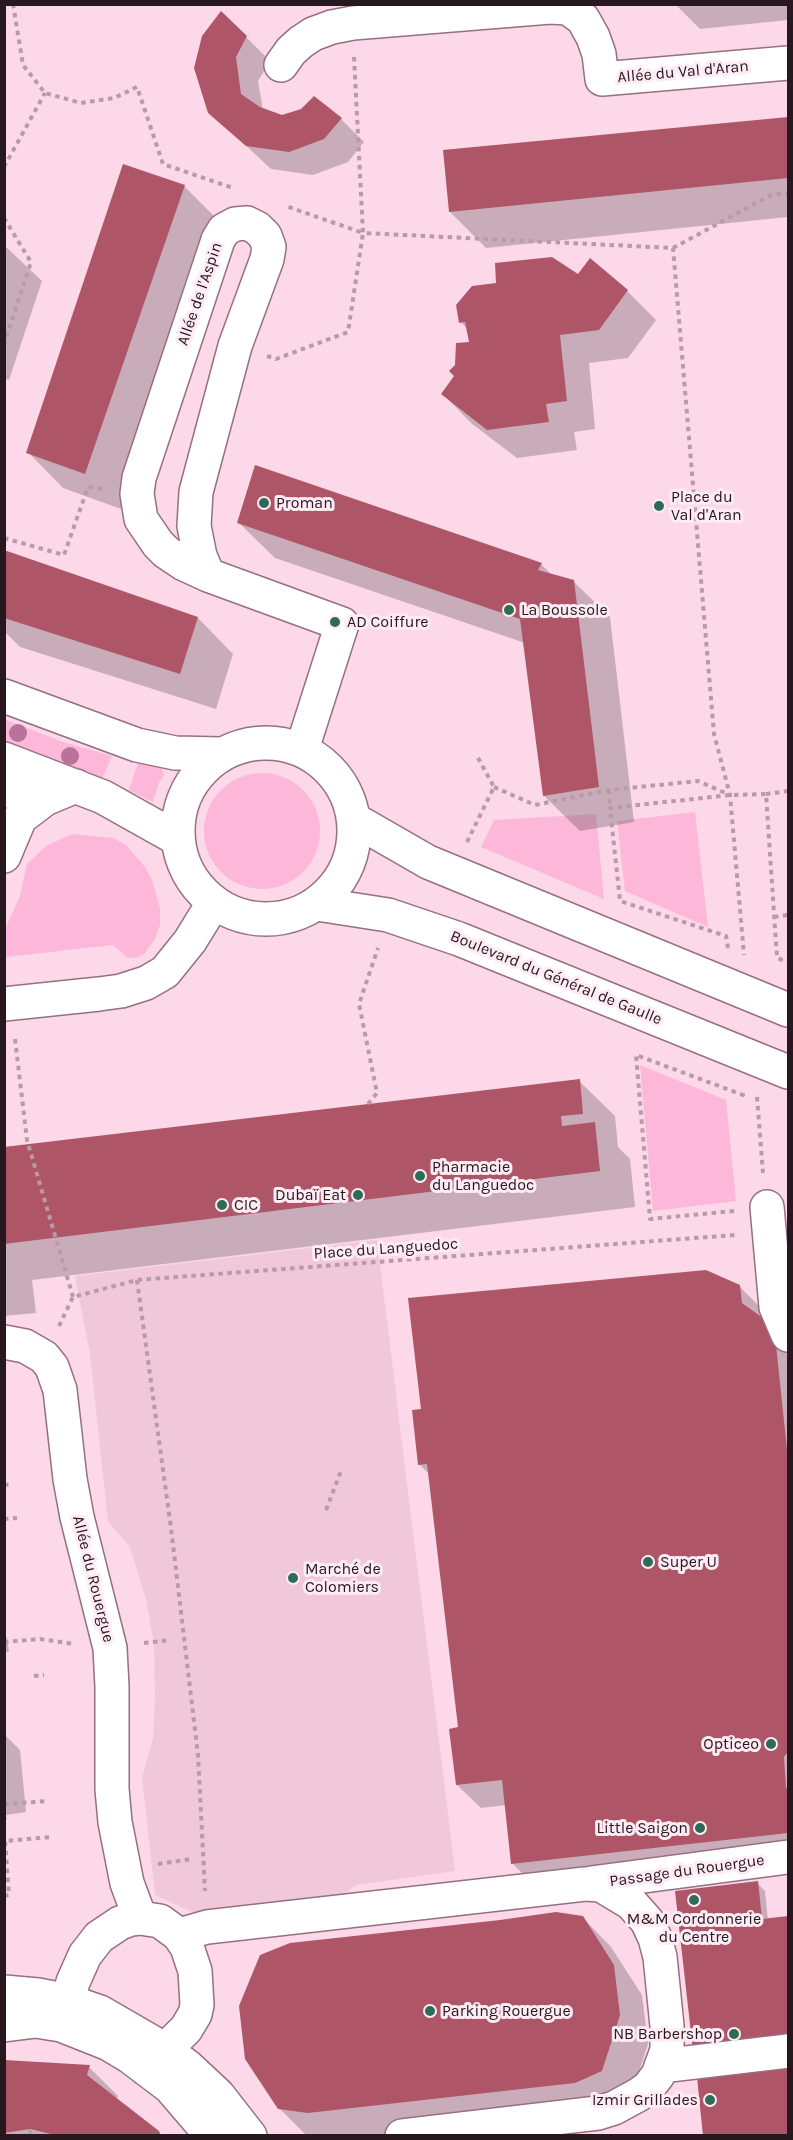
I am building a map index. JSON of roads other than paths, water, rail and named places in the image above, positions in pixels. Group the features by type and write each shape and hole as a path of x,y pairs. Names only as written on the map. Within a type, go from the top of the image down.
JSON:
{"street":[{"name":"Allée du Val d'Aran","path":"282,65 291,51 313,34 332,27 353,23 550,7 568,8 583,20 593,37 599,54 602,79 789,63"},
{"name":"Allée de l'Aspin","path":"208,575 197,544 194,510 196,492 235,346 269,248 265,236 257,228 247,223 235,224 224,230 218,240 138,478 136,494 141,519 158,544 184,564 208,575 342,624 302,749"},
{"path":"4,696 137,745 175,753 220,754"},
{"path":"274,742 302,749 328,766 345,791 355,820 353,852 340,881 317,904 292,916 265,920 238,915 214,902 196,885 184,864 178,839 179,814 187,790 202,770 220,754 247,744 274,742"},
{"path":"4,759 103,797 178,839"},
{"path":"4,789 15,793 76,786"},
{"path":"4,856 12,820 45,799 76,786"},
{"path":"355,820 428,862 789,1010"},
{"path":"7,1004 121,991 146,983 165,972 190,941 214,902"},
{"name":"Boulevard du Général de Gaulle","path":"317,904 388,915 459,939 789,1072"},
{"path":"767,1219 776,1307 789,1335"},
{"name":"Allée du Rouergue","path":"4,1342 25,1346 44,1357 52,1367 60,1390 70,1479 77,1517 110,1648 112,1789 115,1822 127,1883 140,1918"},
{"name":"Passage du Rouergue","path":"193,1931 789,1857"},
{"path":"402,2136 588,2125 638,2095 658,2075 667,2050 668,2026 660,1957 655,1938 647,1921 631,1902 601,1885 585,1884"},
{"path":"64,2013 73,1982 90,1947 99,1937 120,1923 140,1918 193,1931 187,1947 195,1971 197,2005 195,2014 186,2029 155,2059"},
{"path":"4,1992 29,1994 64,2013"},
{"path":"4,2025 36,2021 64,2013 100,2012 155,2059 218,2095 250,2136"},
{"path":"661,2066 789,2051"},
{"path":"155,2059 170,2088 212,2136"}],"place":[{"name":"Proman","path":"264,503"},
{"name":"Place du Val d'Aran","path":"659,506"},
{"name":"La Boussole","path":"509,610"},
{"name":"AD Coiffure","path":"335,622"},
{"name":"Pharmacie du Languedoc","path":"420,1176"},
{"name":"Dubaï Eat","path":"358,1195"},
{"name":"CIC","path":"222,1205"},
{"name":"Super U","path":"648,1562"},
{"name":"Marché de Colomiers","path":"293,1578"},
{"name":"Opticeo","path":"771,1744"},
{"name":"Little Saigon","path":"700,1828"},
{"name":"M&M Cordonnerie du Centre","path":"694,1900"},
{"name":"Parking Rouergue","path":"430,2011"},
{"name":"NB Barbershop","path":"734,2034"},
{"name":"Izmir Grillades","path":"710,2100"}]}
